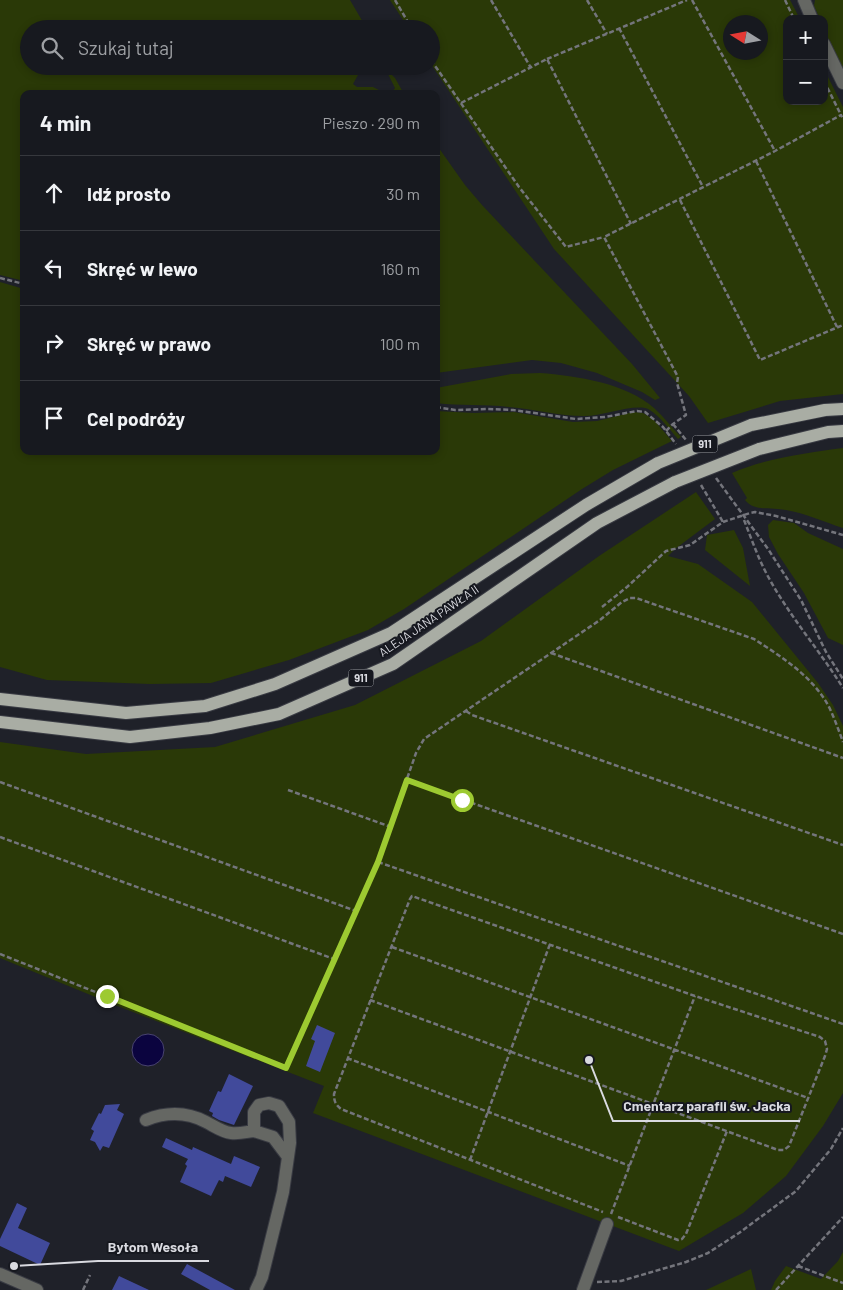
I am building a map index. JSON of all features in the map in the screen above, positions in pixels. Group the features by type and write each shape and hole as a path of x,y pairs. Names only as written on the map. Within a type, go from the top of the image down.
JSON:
{"main road":[{"name":"ALEJA JANA PAWŁA II","path":"0,699 126,713 205,706 275,684 391,634 586,505 658,463 751,425 843,408"},
{"name":"ALEJA JANA PAWŁA II","path":"0,722 130,736 210,728 279,714 393,664 597,523 675,482 759,449 828,432 843,431"}],"street":[{"path":"804,0 810,15"},
{"path":"828,52 843,83"},
{"path":"254,1131 254,1112 259,1105 269,1103 278,1106 289,1122 290,1143 283,1192 262,1277 256,1290"},
{"path":"146,1120 158,1115 181,1114 200,1118 229,1133 254,1131 273,1137 288,1157"},
{"path":"584,1287 609,1220"},
{"path":"0,1274 36,1290"}],"path":[{"path":"395,0 407,20"},
{"path":"491,0 531,68"},
{"path":"587,0 607,34"},
{"path":"461,103 547,60 687,0"},
{"path":"692,0 775,151"},
{"path":"785,0 792,15"},
{"path":"619,28 703,187"},
{"path":"547,60 631,224"},
{"path":"440,73 519,187 566,247 604,237 756,161 841,115"},
{"path":"828,89 843,119"},
{"path":"756,161 837,328"},
{"path":"679,199 760,360 843,325"},
{"path":"604,237 678,377 677,383 686,415 666,431"},
{"path":"0,278 20,283"},
{"path":"440,408 455,410 506,410 576,419 605,417 637,411"},
{"path":"673,424 688,442"},
{"path":"715,476 801,600 826,652 843,679"},
{"path":"602,606 627,587 666,551 690,545 723,522 742,516 756,512 770,514 843,535"},
{"path":"742,516 757,554 770,579 843,688"},
{"path":"0,954 286,1068 378,862 416,753 424,738 630,598 636,598 754,639 764,645 791,665 816,688 829,708 843,742"},
{"path":"551,653 843,758"},
{"path":"465,710 472,715 843,845"},
{"path":"407,780 843,934"},
{"path":"0,782 356,912"},
{"path":"288,790 391,827"},
{"path":"0,837 335,959"},
{"path":"378,862 843,1024"},
{"path":"370,1000 510,1051 654,1104 727,1131 778,1150 784,1150 789,1146 825,1056 827,1048 825,1041 820,1037 695,996 412,896 370,1000 334,1094 334,1100 341,1109 470,1160 609,1220 678,1240 682,1239 686,1234 727,1131"},
{"path":"470,1160 550,944"},
{"path":"391,947 808,1098"},
{"path":"609,1220 695,996"},
{"path":"348,1058 630,1166"},
{"path":"584,1287 636,1277 708,1253 739,1234 796,1191 831,1149 843,1128"},
{"path":"776,1290 843,1217"},
{"path":"798,1266 843,1283"},
{"path":"84,1290 90,1275"}],"green space":[{"path":"0,0 350,0 362,20 20,20 20,75 358,75 353,84 357,87 373,87 379,90 20,90 20,280 0,275"},
{"path":"390,0 790,0 798,15 783,15 783,105 828,105 828,77 843,107 843,394 780,401 708,423 689,396 554,249 438,75 440,75 440,20 403,20"},
{"path":"815,0 843,0 843,72 828,38 828,15 818,15 814,6"},
{"path":"388,75 395,78 402,90 394,90 395,88"},
{"path":"440,150 482,205 632,364 660,398 655,400 642,392 597,373 561,363 532,360 440,372"},
{"path":"0,282 20,288 20,455 440,455 440,411 514,412 573,422 597,421 633,412 643,413 653,419 672,441 613,470 582,489 404,609 368,630 289,660 211,683 150,684 47,680 0,667"},
{"path":"540,373 569,376 600,382 630,392 654,408 681,437 678,439 649,410 639,407 584,416 500,406 440,403 440,387 511,374"},
{"path":"843,448 843,528 793,511 753,506 745,500 747,498 732,473 773,460"},
{"path":"696,492 715,519 668,556 698,564 752,602 818,683 833,705 843,726 843,1093 823,1126 786,1176 743,1213 679,1251 313,1113 324,1086 0,958 0,742 86,754 215,747 355,705 481,641 599,556"},
{"path":"773,520 794,523 808,533 843,549 843,645 828,638 804,593 778,554 769,537 768,525"},
{"path":"734,530 743,548 750,586 705,550 707,535"},
{"path":"843,1252 843,1290 771,1290 786,1266 821,1279 838,1261"},
{"path":"751,1269 756,1290 706,1290"}],"shaded area":[{"path":"148,1034 154,1035 159,1039 163,1044 163,1056 159,1061 154,1065 148,1066 142,1065 137,1061 133,1056 132,1050 133,1044 137,1039 142,1035"}],"building":[{"path":"317,1025 335,1033 320,1072 306,1066 315,1041 311,1039"},
{"path":"229,1074 253,1086 234,1125 219,1120 212,1116 213,1113 209,1111 218,1091 221,1092"},
{"path":"120,1104 117,1110 124,1114 109,1148 103,1146 100,1151 95,1142 90,1140 94,1131 91,1129 105,1105"},
{"path":"166,1138 192,1150 193,1147 231,1164 234,1156 260,1167 251,1187 225,1176 223,1182 219,1180 211,1196 180,1182 188,1159 162,1147"},
{"path":"17,1203 27,1208 18,1228 50,1243 40,1265 0,1246 0,1239"},
{"path":"187,1264 235,1290 210,1290 181,1274"},
{"path":"119,1276 149,1290 112,1290"}],"place":[{"name":"Cmentarz parafii św. Jacka","path":"589,1060"},
{"name":"Bytom Wesoła","path":"14,1266"}],"route":[{"path":"107,996 286,1068 378,862 407,780 462,800"}]}
